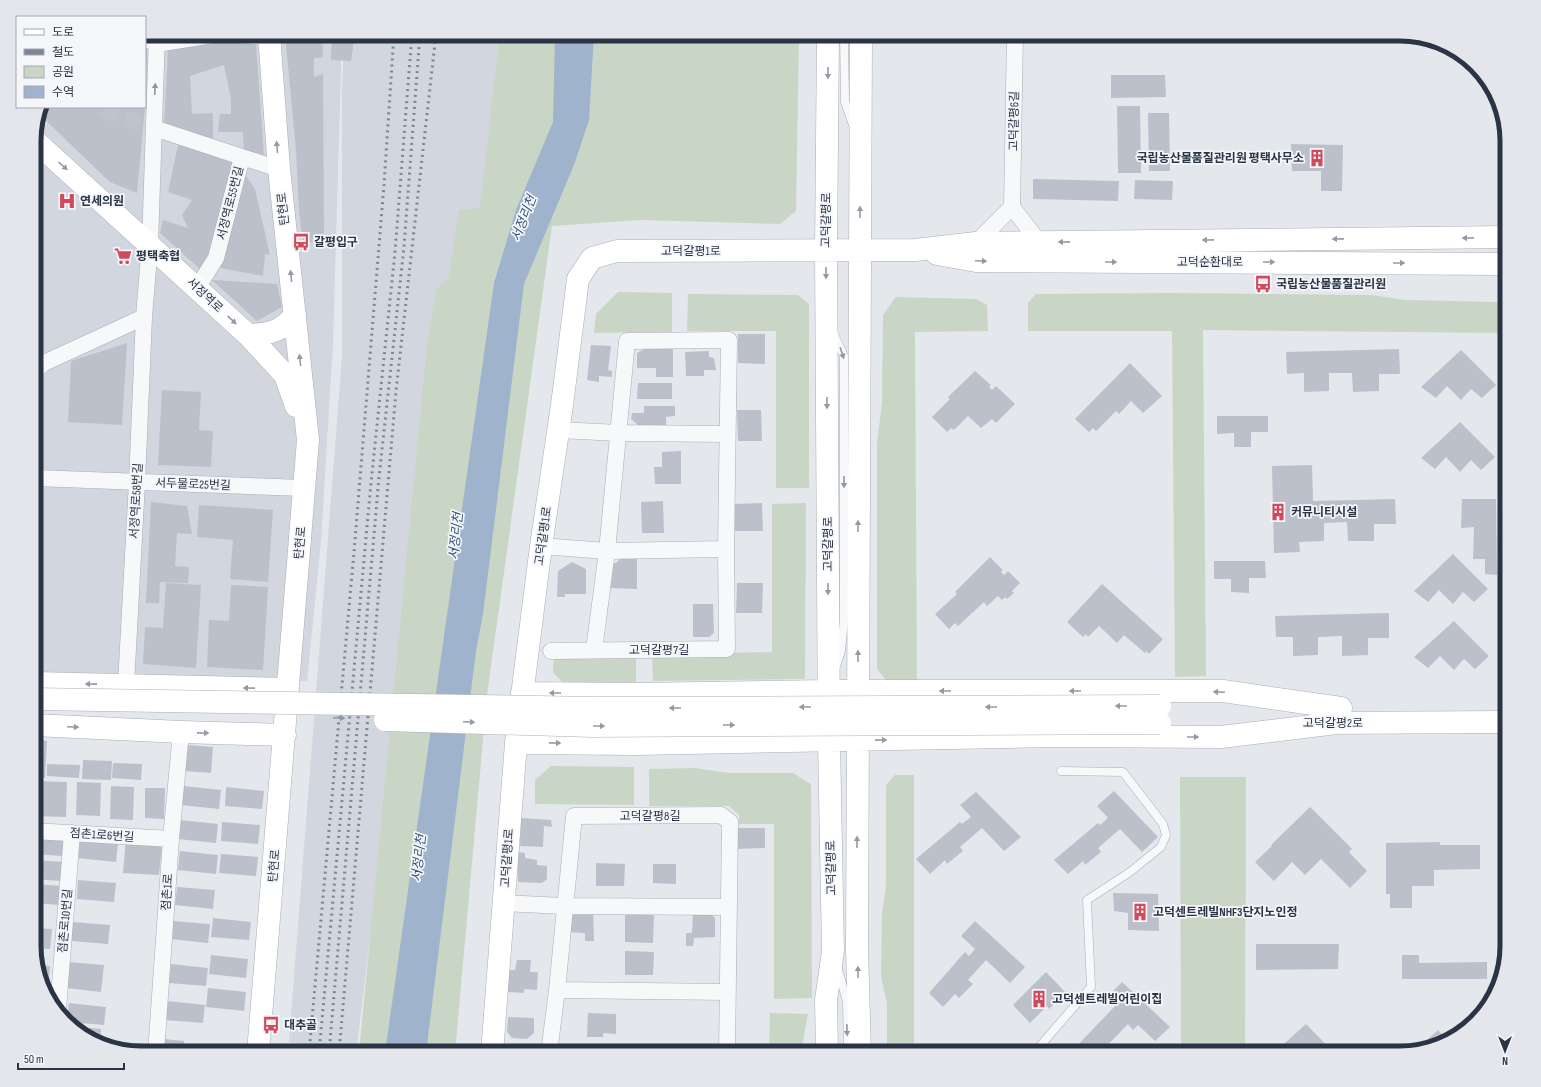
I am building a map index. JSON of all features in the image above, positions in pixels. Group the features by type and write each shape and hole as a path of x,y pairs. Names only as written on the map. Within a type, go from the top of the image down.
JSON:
{"street":[{"name":"탄현로","path":"259,1046 308,440 279,169 269,41"},
{"name":"고덕갈평로","path":"827,1046 826,1000 833,950 828,691 826,251 828,41"},
{"path":"860,1046 857,950 861,41"},
{"name":"고덕갈평6길","path":"1012,207 1015,41"},
{"name":"서정역로58번길","path":"126,685 144,317 150,244 154,128 153,42"},
{"name":"서정역로55번길","path":"154,128 242,157 216,258 197,288"},
{"name":"서정역로","path":"41,146 150,244 248,335 285,375 308,440"},
{"path":"242,157 279,169"},
{"path":"976,243 1012,207 1039,242"},
{"name":"고덕순환대로","path":"826,251 914,250 976,243 1500,237"},
{"name":"고덕순환대로","path":"914,250 976,261 1500,264"},
{"name":"고덕갈평1로","path":"492,1046 516,743 541,546 559,430 578,279 592,258 617,251 826,251"},
{"path":"248,335 268,334 282,328 295,315"},
{"path":"41,361 144,317"},
{"name":"고덕갈평7길","path":"729,340 726,549 727,649 594,650 607,551 619,433 627,341 729,340"},
{"path":"559,430 619,433 728,434"},
{"name":"서두물로25번길","path":"41,478 304,488"},
{"path":"541,546 607,551 726,549"},
{"path":"551,651 594,650"},
{"path":"41,683 288,689"},
{"path":"522,693 636,694 828,691 1223,691 1339,715"},
{"path":"636,694 636,744"},
{"path":"41,699 596,708 1160,714"},
{"name":"고덕갈평2로","path":"1339,715 1500,709"},
{"path":"41,712 266,716 592,726 1160,714"},
{"name":"고덕갈평2로","path":"1160,714 1339,715 1500,722"},
{"path":"516,743 636,744 1058,736 1221,737 1339,715"},
{"path":"41,725 181,732 285,734"},
{"name":"점촌1로","path":"156,1046 171,839 181,732"},
{"name":"고덕갈평8길","path":"550,1046 557,990 564,906 574,816 721,815 730,822 727,1046"},
{"name":"점촌1로6번길","path":"41,831 171,839"},
{"name":"점촌로10번길","path":"59,1002 72,832"},
{"path":"504,903 564,906 729,907"},
{"path":"557,990 728,992"}],"lane":[{"path":"153,42 170,41"},
{"path":"844,41 845,102 861,149"},
{"path":"1040,1046 1091,987 1086,900 1130,872 1161,847 1166,835 1163,824 1123,772 1061,771"},
{"path":"833,950 847,1002 848,1046"}],"shaded area":[{"path":"146,41 342,41 333,343 321,541 307,681 41,681 41,135 44,115 47,108 146,108"},
{"path":"345,41 505,41 475,250 426,480 357,1046 313,1046 289,1042 342,357 342,85"}],"green space":[{"path":"499,41 799,41 796,211 780,224 641,220 552,226 487,695 456,1046 360,1046 427,345 437,288 449,277 459,210 480,208"},
{"path":"618,292 672,293 672,332 594,333 596,314"},
{"path":"1171,293 1372,295 1405,300 1496,302 1500,304 1500,333 1203,330 1206,676 1175,677 1172,331 1028,331 1028,303 1036,294"},
{"path":"688,294 798,295 809,304 809,488 776,488 776,331 687,331"},
{"path":"896,297 976,299 987,305 988,331 915,332 917,681 886,680 877,669 877,444 882,403 883,315"},
{"path":"806,503 805,679 653,681 652,654 772,652 772,504"},
{"path":"636,653 636,682 562,682 553,672 554,655"},
{"path":"551,766 634,767 634,805 535,804 535,780"},
{"path":"695,768 729,773 793,773 811,784 812,998 774,999 774,824 739,824 739,815 729,806 649,806 649,769"},
{"path":"895,775 914,775 914,1046 887,1046 887,1003 881,977 882,914 886,886 886,785"},
{"path":"1180,777 1246,777 1245,1046 1181,1046"},
{"path":"770,1013 808,1014 802,1046 769,1046"}],"water":[{"name":"서정리천","path":"555,41 594,41 589,120 574,165 524,284 483,614 476,651 427,1046 386,1046 494,283 516,210 553,122"}],"building":[{"path":"220,41 256,43 264,155 244,150 243,132 218,132 220,114 231,114 231,99 224,65 190,76 192,114 213,113 213,140 164,126 168,49"},
{"path":"286,41 322,41 323,57 314,58 314,77 323,74 324,241 303,243 299,212 296,150"},
{"path":"332,41 354,41 351,61 331,60"},
{"path":"146,48 147,49 146,73"},
{"path":"1111,75 1165,75 1166,97 1111,98"},
{"path":"1117,106 1140,106 1141,173 1118,173"},
{"path":"47,108 145,108 137,193 110,182 43,118"},
{"path":"1148,113 1169,113 1170,171 1149,171"},
{"name":"국립농산물품질관리원 평택사무소","path":"1291,144 1343,145 1342,191 1321,191 1321,171 1292,171"},
{"path":"178,145 234,160 211,252 200,269 160,233 163,220 188,228 182,215 192,200 168,192"},
{"path":"244,173 255,189 270,255 265,254 263,276 220,268"},
{"path":"1033,179 1119,181 1118,201 1033,199"},
{"path":"1135,180 1173,181 1172,200 1134,199"},
{"path":"212,280 277,284 282,307 257,321"},
{"path":"738,334 765,334 765,364 738,363"},
{"path":"127,343 122,425 68,422 71,361"},
{"path":"591,345 611,346 608,370 612,371 612,377 599,376 599,382 587,380"},
{"path":"648,347 673,348 673,377 656,377 656,368 637,368 637,353"},
{"path":"1399,349 1400,374 1379,374 1379,391 1353,392 1352,373 1329,373 1329,391 1304,392 1304,373 1287,374 1286,352"},
{"path":"1461,350 1496,385 1482,398 1471,389 1461,400 1447,386 1436,398 1421,387"},
{"path":"709,351 709,357 714,358 716,370 704,370 704,376 686,376 685,352"},
{"path":"1130,363 1162,396 1143,413 1131,401 1119,414 1116,411 1096,431 1093,428 1089,432 1075,419"},
{"path":"975,371 991,385 989,387 992,390 996,386 1015,404 996,423 992,419 981,428 968,416 954,430 951,428 947,432 932,417 950,399 948,397"},
{"path":"638,383 672,383 672,399 637,399"},
{"path":"162,390 201,392 199,430 213,431 211,467 158,465"},
{"path":"644,406 675,406 675,416 666,417 666,426 638,425 631,419 632,413 644,413"},
{"path":"737,410 761,410 762,441 738,441"},
{"path":"1217,416 1268,416 1268,432 1251,432 1251,447 1234,447 1234,433 1217,434"},
{"path":"1460,422 1495,457 1481,470 1471,460 1460,472 1446,457 1435,469 1421,458"},
{"path":"681,451 681,484 655,484 654,467 662,467 662,452"},
{"path":"1312,465 1313,501 1395,499 1396,524 1374,524 1374,541 1348,541 1347,522 1324,523 1324,541 1299,542 1300,552 1274,553 1272,466"},
{"path":"1462,499 1496,499 1497,575 1485,574 1485,559 1473,559 1474,527 1461,528"},
{"path":"663,501 664,533 642,533 641,502"},
{"path":"151,502 187,506 192,534 177,533 175,566 189,567 188,583 160,582 159,603 146,603"},
{"path":"762,503 763,531 735,531 735,504"},
{"path":"199,505 273,510 268,582 230,579 233,540 197,537"},
{"path":"1453,554 1488,589 1474,602 1463,592 1453,604 1439,590 1428,602 1414,591"},
{"path":"622,557 637,558 637,589 610,588 612,563 616,563"},
{"path":"990,557 1003,570 1001,572 1004,575 1008,571 1020,583 1012,591 1014,593 1007,599 1005,597 1002,600 998,596 987,606 984,602 958,626 955,623 949,629 935,614 957,594 955,592"},
{"path":"1214,561 1265,561 1266,578 1249,578 1249,593 1231,592 1231,579 1214,579"},
{"path":"572,562 586,569 586,594 565,594 565,597 557,597 558,571"},
{"path":"166,583 201,585 196,668 143,664 145,627 163,628"},
{"path":"737,583 763,583 762,613 736,613"},
{"path":"1102,584 1163,639 1149,654 1146,651 1145,653 1124,635 1117,643 1099,626 1088,637 1086,634 1083,637 1067,622"},
{"path":"231,585 268,587 263,670 207,667 209,620 229,621"},
{"path":"693,604 713,604 714,633 709,637 693,637"},
{"path":"1389,613 1389,638 1368,638 1368,655 1342,656 1342,636 1318,637 1318,655 1293,656 1293,637 1276,637 1275,616"},
{"path":"1454,621 1489,656 1475,669 1464,659 1454,670 1440,656 1428,668 1414,657"},
{"path":"41,741 47,741 45,778 41,778"},
{"path":"187,745 213,747 211,773 184,771"},
{"path":"83,760 112,761 111,780 82,779"},
{"path":"113,763 142,764 141,780 112,778"},
{"path":"47,764 80,765 79,778 47,776"},
{"path":"41,781 67,782 66,817 41,816"},
{"path":"77,782 101,783 100,816 76,815"},
{"path":"111,786 134,787 133,820 110,819"},
{"path":"183,786 221,790 219,809 181,805"},
{"path":"226,787 264,791 262,809 225,806"},
{"path":"145,788 165,788 164,819 145,818"},
{"path":"1114,791 1158,837 1142,852 1120,829 1098,848 1101,852 1085,865 1083,861 1068,874 1054,860 1098,823 1100,825 1108,818 1097,806"},
{"path":"976,792 1021,837 1004,851 982,828 960,847 963,851 947,864 945,860 930,874 916,859 960,822 962,824 971,817 960,805"},
{"path":"1310,807 1352,849 1349,852 1367,871 1350,888 1321,859 1305,875 1292,862 1274,881 1255,862"},
{"path":"521,818 551,820 552,827 544,826 543,847 520,846"},
{"path":"180,820 218,824 216,843 178,839"},
{"path":"222,822 260,825 258,844 221,841"},
{"path":"734,828 765,828 765,848 735,849"},
{"path":"41,836 64,838 62,856 41,854"},
{"path":"126,838 162,846 159,875 123,873"},
{"path":"80,840 118,843 116,862 78,858"},
{"path":"1440,842 1440,845 1480,845 1480,869 1434,870 1434,886 1412,886 1412,908 1390,908 1390,894 1386,894 1386,843"},
{"path":"180,851 218,855 216,874 178,870"},
{"path":"517,852 525,853 525,858 537,860 537,865 547,866 547,879 542,883 518,882"},
{"path":"221,854 258,857 256,876 219,873"},
{"path":"41,860 63,862 61,881 41,880"},
{"path":"596,863 625,864 624,886 596,886"},
{"path":"653,864 676,864 676,884 653,883"},
{"path":"78,880 116,883 114,902 77,899"},
{"path":"41,884 62,886 60,905 41,904"},
{"path":"177,887 215,890 213,909 175,905"},
{"name":"고덕센트레빌NHF3단지노인정","path":"1113,893 1158,894 1159,931 1128,930 1128,913 1114,911"},
{"path":"573,911 593,911 594,941 585,941 585,933 566,932"},
{"path":"693,911 708,911 715,918 715,937 694,938 693,946 686,946 686,933 692,933"},
{"path":"625,915 654,915 653,943 625,942"},
{"path":"213,918 251,922 249,940 211,937"},
{"path":"173,921 210,924 208,943 171,939"},
{"path":"975,921 1025,967 1010,983 986,960 968,980 973,984 959,998 955,994 943,1007 929,993 965,952 969,956 975,949 961,936"},
{"path":"73,922 110,925 108,944 71,941"},
{"path":"41,928 52,929 50,949 41,948"},
{"path":"1256,944 1339,944 1338,969 1256,970"},
{"path":"625,951 654,952 653,975 625,975"},
{"path":"211,955 248,959 246,978 209,974"},
{"path":"1402,955 1419,955 1419,963 1487,962 1487,979 1402,979"},
{"path":"517,960 531,960 530,972 538,972 537,990 524,989 524,993 506,992 509,970 515,970"},
{"path":"68,962 104,965 101,992 66,988"},
{"path":"171,964 208,968 206,986 169,983"},
{"path":"43,965 50,966 48,983"},
{"name":"고덕센트레빌어린이집","path":"1046,972 1066,993 1049,1009 1047,1006 1030,1023 1013,1005"},
{"path":"1122,982 1170,1027 1155,1041 1138,1025 1133,1030 1128,1024 1107,1046 1077,1046 1117,1004 1108,996"},
{"path":"208,988 246,992 244,1011 206,1007"},
{"path":"167,1001 205,1005 203,1023 165,1020"},
{"path":"69,1003 106,1007 104,1025 77,1023 68,1014"},
{"path":"588,1013 616,1014 616,1034 603,1033 603,1037 587,1037"},
{"path":"508,1017 534,1018 534,1033 527,1039 512,1038 507,1032"},
{"path":"1306,1024 1327,1046 1282,1046"},
{"path":"83,1027 101,1029 100,1037"},
{"path":"1438,1030 1444,1036 1432,1041 1424,1043"},
{"path":"164,1039 184,1041 184,1046 164,1046"},
{"path":"107,1040 145,1044 145,1046 128,1045"}],"tunnel":[{"path":"105,108 114,115 154,128"}],"railway":[{"path":"310,1046 354,552 384,185 394,41"},
{"path":"320,1046 371,483 395,252 411,41"},
{"path":"330,1046 379,477 404,247 419,41"},
{"path":"340,1046 396,391 435,41"}],"place":[{"name":"국립농산물품질관리원 평택사무소","path":"1317,158"},
{"name":"연세의원","path":"67,201"},
{"name":"갈평입구","path":"301,242"},
{"name":"평택축협","path":"123,256"},
{"name":"국립농산물품질관리원","path":"1263,284"},
{"name":"커뮤니티시설","path":"1278,512"},
{"name":"고덕센트레빌NHF3단지노인정","path":"1140,912"},
{"name":"고덕센트레빌어린이집","path":"1039,999"},
{"name":"대추골","path":"271,1025"}]}
